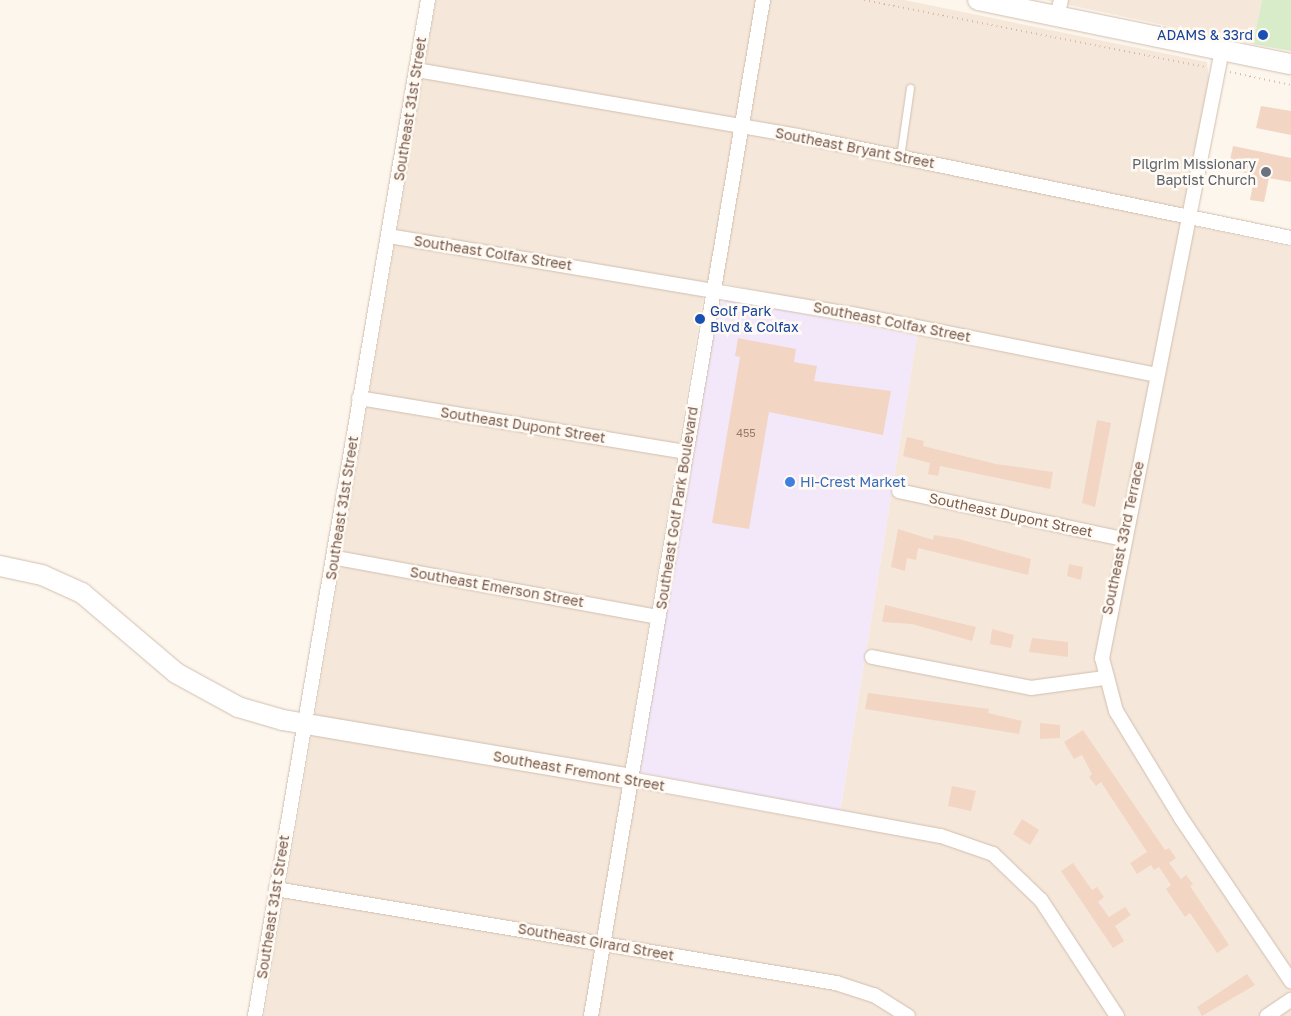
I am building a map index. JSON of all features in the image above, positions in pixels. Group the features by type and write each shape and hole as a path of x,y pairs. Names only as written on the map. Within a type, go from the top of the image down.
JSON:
{"street":[{"name":"Southeast 31st Street","path":"255,1016 304,724 336,558 359,398 389,236 428,0"},
{"name":"Southeast Golf Park Boulevard","path":"591,1016 762,0"},
{"path":"978,0 1059,8 1222,50 1291,64"},
{"name":"Southeast 33rd Terrace","path":"1222,50 1190,217 1104,632 1104,678 1116,711 1181,818 1291,981"},
{"name":"Southeast Bryant Street","path":"417,70 741,126 1291,238"},
{"name":"Southeast Colfax Street","path":"389,236 714,290 1157,375"},
{"name":"Southeast Dupont Street","path":"359,398 686,452"},
{"name":"Southeast Dupont Street","path":"899,491 1123,539"},
{"name":"Southeast Emerson Street","path":"336,558 659,617"},
{"name":"Southeast Fremont Street","path":"0,566 42,575 82,593 176,673 221,701 304,724 630,779 942,836 993,854 1037,894 1117,1016"},
{"path":"872,657 1031,688 1104,678"},
{"name":"Southeast Girard Street","path":"276,889 843,984 874,995 908,1016"},
{"path":"1267,1016 1291,1000"}],"lane":[{"path":"900,157 910,88"}],"path":[{"path":"864,0 1291,85"}],"shaded area":[{"path":"436,0 904,0 1207,62 1209,80 1180,223 1291,247 1291,1016 264,1016","holes":["706,280 919,323 838,825 622,786"]},
{"path":"1045,0 1262,0 1253,44"},
{"path":"727,299 917,336 840,812 640,772 716,307"}],"green space":[{"path":"1262,0 1291,0 1291,51 1253,44"}],"building":[{"path":"1261,106 1291,111 1291,135 1256,128"},
{"name":"Pilgrim Missionary Baptist Church","path":"1233,146 1291,158 1291,182 1269,178 1264,202 1250,200 1255,175 1228,169"},
{"path":"738,338 796,349 794,362 817,366 814,381 891,391 883,435 769,412 749,529 712,523 740,357 735,356"},
{"path":"1097,420 1111,423 1095,507 1082,503"},
{"path":"907,437 924,441 923,446 996,464 1053,472 1050,489 940,466 938,476 928,474 930,463 903,456"},
{"path":"898,529 933,540 934,535 959,539 1031,559 1028,575 918,548 916,560 907,558 905,571 891,567"},
{"path":"1069,564 1083,567 1081,580 1067,576"},
{"path":"885,605 976,627 972,641 912,624 882,622"},
{"path":"992,629 1014,635 1011,648 990,644"},
{"path":"1032,638 1068,642 1068,657 1029,652"},
{"path":"868,693 989,709 988,713 1022,721 1019,734 865,709"},
{"path":"1040,723 1060,725 1060,738 1040,739"},
{"path":"1083,730 1165,850 1169,848 1176,858 1169,863 1181,879 1186,875 1193,884 1190,886 1229,945 1217,953 1190,913 1185,917 1166,889 1171,885 1159,867 1154,870 1151,865 1137,874 1130,863 1147,852 1101,782 1096,786 1089,777 1092,774 1082,755 1074,759 1064,742"},
{"path":"952,786 976,791 971,811 948,806"},
{"path":"1022,819 1039,830 1030,845 1013,834"},
{"path":"1073,863 1092,890 1097,887 1104,897 1098,902 1109,917 1125,907 1131,915 1115,926 1124,941 1113,948 1061,871"},
{"path":"1247,974 1255,985 1202,1016 1197,1007"}],"place":[{"name":"ADAMS & 33rd","path":"1263,35"},
{"name":"Pilgrim Missionary Baptist Church","path":"1266,172"},
{"name":"Golf Park Blvd & Colfax","path":"700,319"},
{"name":"Hi-Crest Market","path":"790,482"}]}
